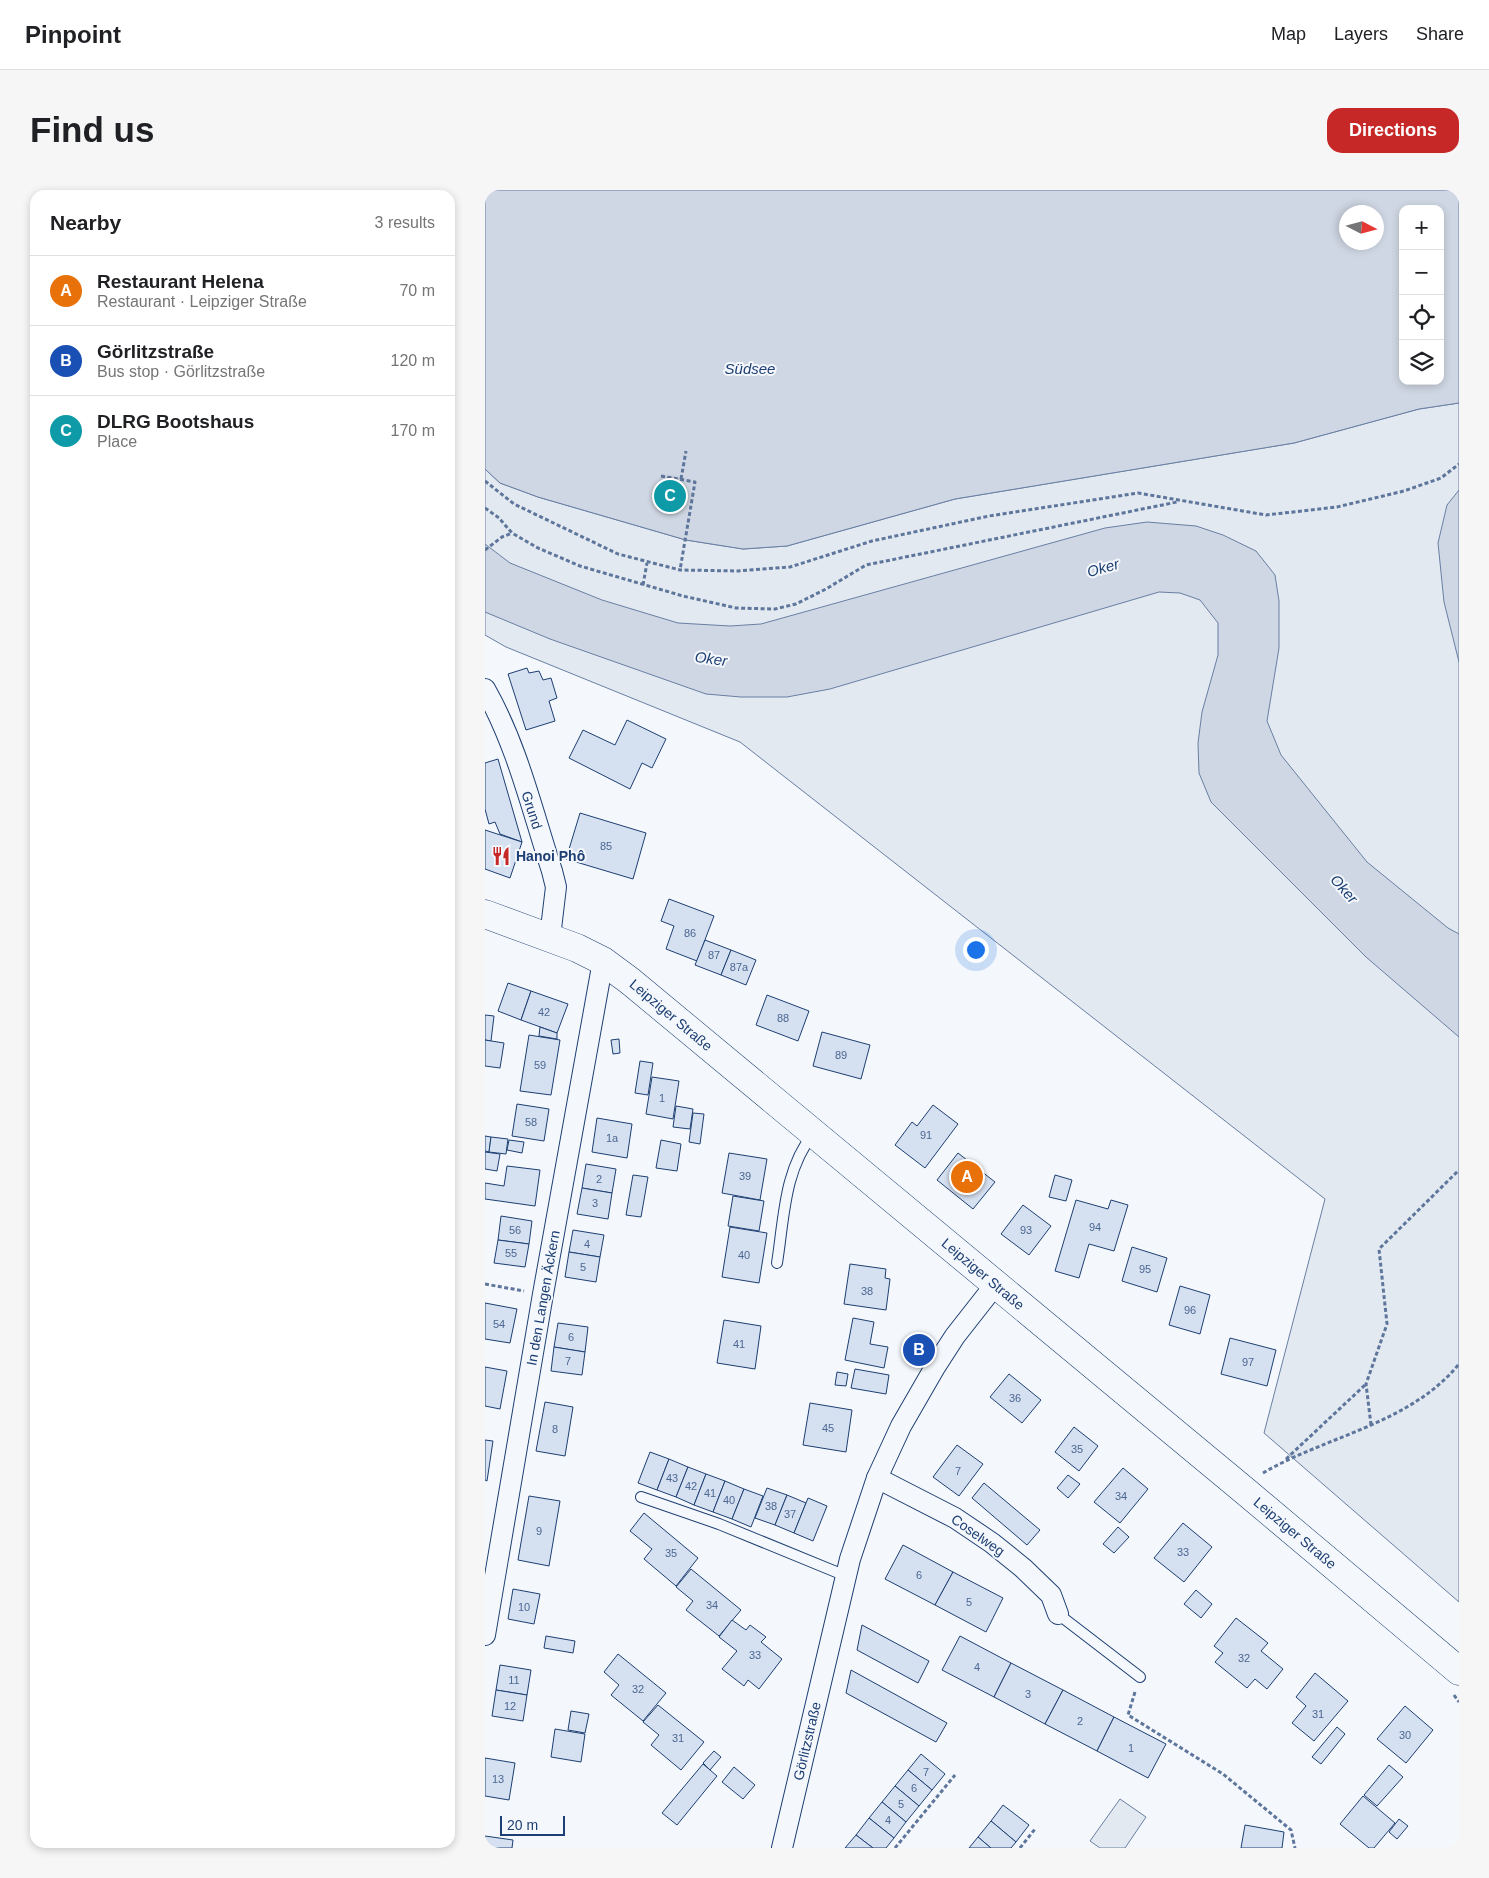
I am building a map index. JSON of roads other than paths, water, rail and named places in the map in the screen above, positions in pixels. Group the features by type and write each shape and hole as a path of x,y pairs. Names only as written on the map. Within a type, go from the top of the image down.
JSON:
{"street":[{"name":"Grund","path":"485,689 497,710 509,738 557,887 550,937"},
{"name":"Leipziger Straße","path":"485,914 577,948 603,962 630,981 1459,1671"},
{"name":"In den Langen Äckern","path":"485,1635 543,1294 603,962"},
{"name":"Görlitzstraße","path":"781,1848 846,1576 877,1478 901,1426 935,1367 955,1336 995,1285"},
{"name":"Coselweg","path":"877,1478 955,1518 992,1543 1023,1568 1051,1595 1057,1614"}],"lane":[{"path":"777,1263 793,1168 803,1147 813,1133"},
{"path":"641,1496 719,1524 846,1576"},
{"path":"1057,1614 1141,1677"}],"water":[{"name":"Südsee","path":"485,190 1459,190 1459,403 1419,409 1294,443 955,499 787,546 743,549 686,540 538,497 500,483 485,469"},
{"path":"1459,490 1459,662 1444,602 1438,543 1447,505"},
{"name":"Oker","path":"1147,522 1196,526 1223,535 1256,551 1275,575 1279,601 1279,648 1267,721 1281,755 1367,862 1448,928 1459,934 1459,1037 1366,957 1211,802 1199,773 1198,743 1202,712 1218,655 1218,623 1200,600 1180,593 1159,592 830,689 787,697 741,697 706,694 550,639 485,612 485,544 510,563 602,600 678,623 730,626 761,624 1105,528"}],"place":[{"name":"DLRG Bootshaus","path":"670,496"},
{"name":"Hanoi Phô","path":"501,856"},
{"name":"Restaurant Helena","path":"967,1177"},
{"name":"Görlitzstraße","path":"919,1350"}]}
